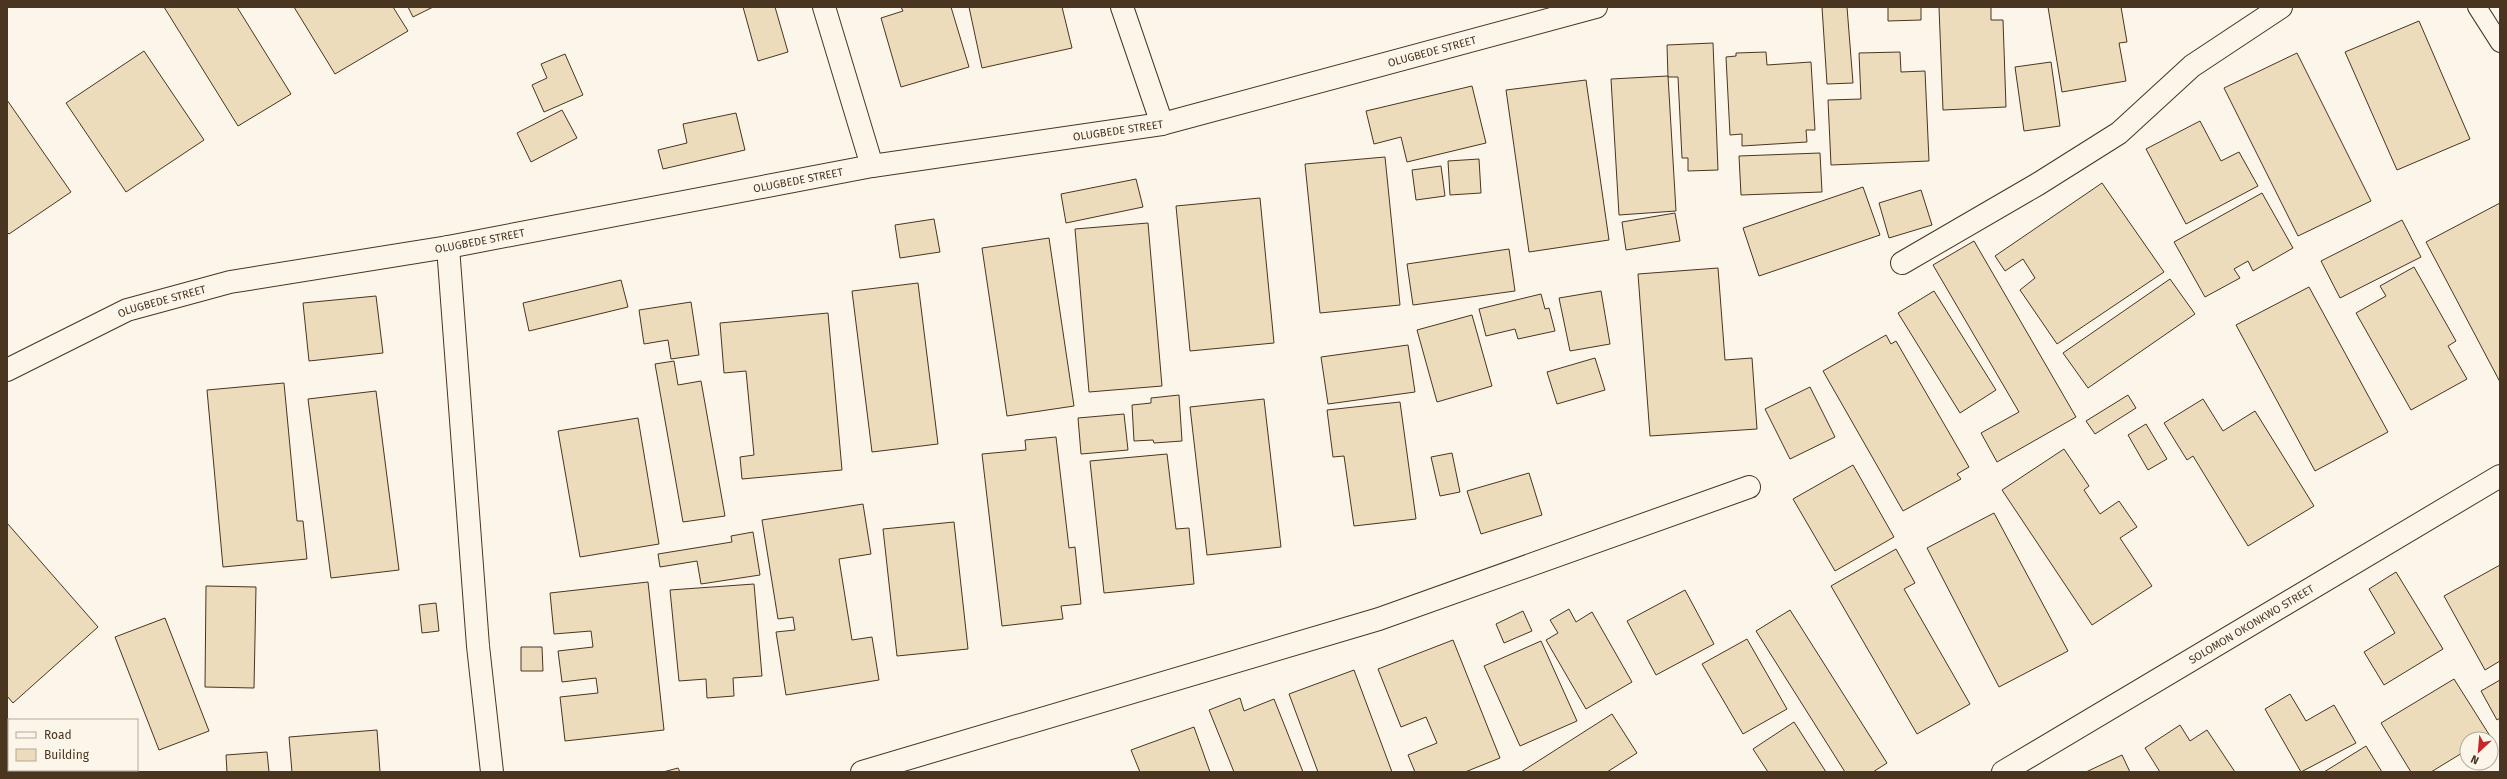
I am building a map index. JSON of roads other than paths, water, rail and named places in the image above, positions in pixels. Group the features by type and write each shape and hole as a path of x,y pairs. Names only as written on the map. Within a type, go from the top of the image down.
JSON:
{"street":[{"path":"824,7 872,166"},
{"path":"1122,7 1162,124"},
{"name":"OLUGBEDE STREET","path":"7,370 127,310 230,282 448,247 872,166 1162,124 1596,7"},
{"path":"1902,263 2038,184 2119,133 2192,66 2281,7"},
{"path":"448,247 478,646 492,772"},
{"name":"SOLOMON OKONKWO STREET","path":"2003,772 2500,476"},
{"path":"862,772 1379,619 1749,487"}],"lane":[{"path":"2477,7 2494,23 2500,42"}]}
